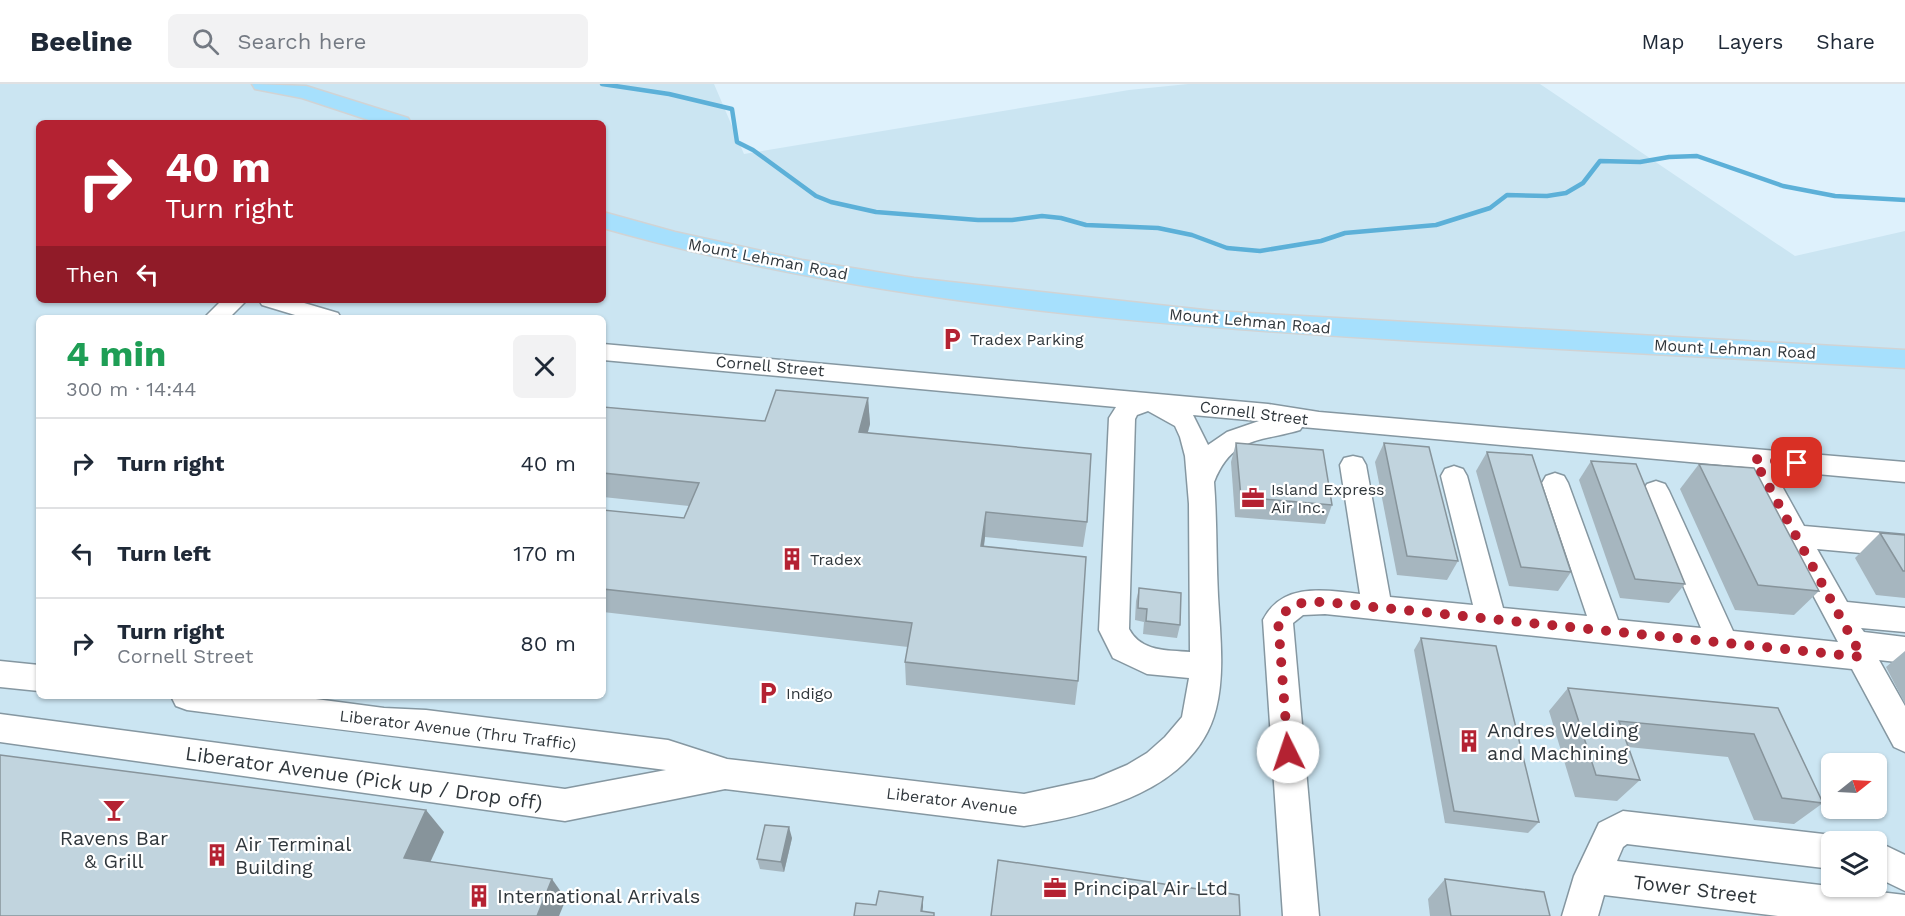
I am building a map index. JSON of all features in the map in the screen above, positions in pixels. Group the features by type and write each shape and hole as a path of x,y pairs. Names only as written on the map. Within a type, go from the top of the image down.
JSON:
{"main road":[{"path":"263,84 315,94 391,120"},
{"name":"Mount Lehman Road","path":"606,221 740,256 813,270 914,286 1213,320 1905,359"}],"street":[{"path":"280,303 320,315"},
{"name":"Cornell Street","path":"606,352 1269,413 1319,421 1905,472"},
{"path":"1148,402 1128,409 1122,418 1114,630 1124,650 1147,661 1205,666"},
{"name":"Liberator Avenue","path":"726,774 1024,810 1058,806 1112,789 1160,762 1193,728 1200,709 1205,666 1201,481 1192,435 1187,423 1176,415 1148,402"},
{"name":"Liberator Avenue","path":"1201,481 1208,461 1231,441 1274,426 1319,421"},
{"path":"1754,459 1905,737"},
{"path":"1353,465 1377,607"},
{"path":"1454,476 1491,619"},
{"path":"1554,483 1607,631"},
{"path":"1656,491 1723,643"},
{"path":"1796,536 1905,546"},
{"path":"1301,916 1278,620 1288,608 1303,602 1377,607 1723,643 1858,651 1905,650"},
{"path":"1838,613 1905,620"},
{"path":"0,674 36,678"},
{"name":"Liberator Avenue (Thru Traffic)","path":"211,699 668,755 726,774"},
{"path":"338,699 396,712 426,724"},
{"name":"Liberator Avenue (Pick up / Drop off)","path":"0,728 565,805 726,774"},
{"path":"1580,916 1592,876 1611,835 1623,827 1821,851"},
{"path":"1887,864 1905,874"},
{"name":"Tower Street","path":"1592,876 1857,912 1905,913"}],"shaded area":[{"path":"0,84 714,84 744,154 1129,90 1188,84 1540,84 1795,256 1905,231 1905,916 0,916"}],"building":[{"name":"Tradex","path":"776,390 868,398 859,432 1091,454 1087,522 986,512 981,546 1086,557 1078,681 905,662 912,623 606,589 606,510 684,518 699,483 606,473 606,407 765,421"},
{"path":"1236,443 1323,450 1332,505 1241,497"},
{"path":"1384,443 1429,447 1458,561 1407,556"},
{"path":"1487,452 1532,455 1571,572 1521,567"},
{"path":"1591,461 1636,464 1685,584 1635,579"},
{"path":"1699,464 1754,468 1819,591 1758,585"},
{"path":"1880,533 1905,535 1905,571 1903,571"},
{"path":"1139,588 1181,593 1180,625 1146,621 1147,609 1138,608"},
{"name":"Andres Welding and Machining","path":"1421,638 1496,646 1539,822 1454,811"},
{"path":"1568,688 1778,708 1821,803 1782,798 1754,734 1619,721 1640,780 1596,775"},
{"name":"Air Terminal Building","path":"0,755 426,810 404,858 552,879 537,916 0,916"},
{"path":"765,825 789,827 781,862 757,859"},
{"name":"Principal Air Ltd","path":"998,860 1239,895 1240,916 991,916"},
{"path":"1445,879 1544,892 1550,916 1451,916"},
{"path":"879,891 923,897 921,911 934,913 934,916 854,916 856,903 876,905"}],"waterway":[{"path":"602,84 669,94 732,109 737,142 753,150 816,196 831,202 876,212 978,220 1012,220 1042,216 1061,218 1086,225 1158,228 1192,235 1227,248 1260,251 1321,241 1345,233 1436,225 1490,208 1507,195 1547,196 1566,193 1583,183 1600,161 1640,162 1669,157 1697,156 1783,186 1835,196 1905,200"}],"place":[{"name":"Tradex Parking","path":"952,339"},
{"name":"Island Express Air Inc.","path":"1253,498"},
{"name":"Tradex","path":"792,559"},
{"name":"Indigo","path":"768,693"},
{"name":"Andres Welding and Machining","path":"1469,741"},
{"name":"Ravens Bar & Grill","path":"114,810"},
{"name":"Air Terminal Building","path":"217,855"},
{"name":"Principal Air Ltd","path":"1055,888"},
{"name":"International Arrivals","path":"479,896"}],"route":[{"path":"1288,752 1278,620 1288,608 1303,602 1325,602 1862,657 1754,459 1797,463"}]}
